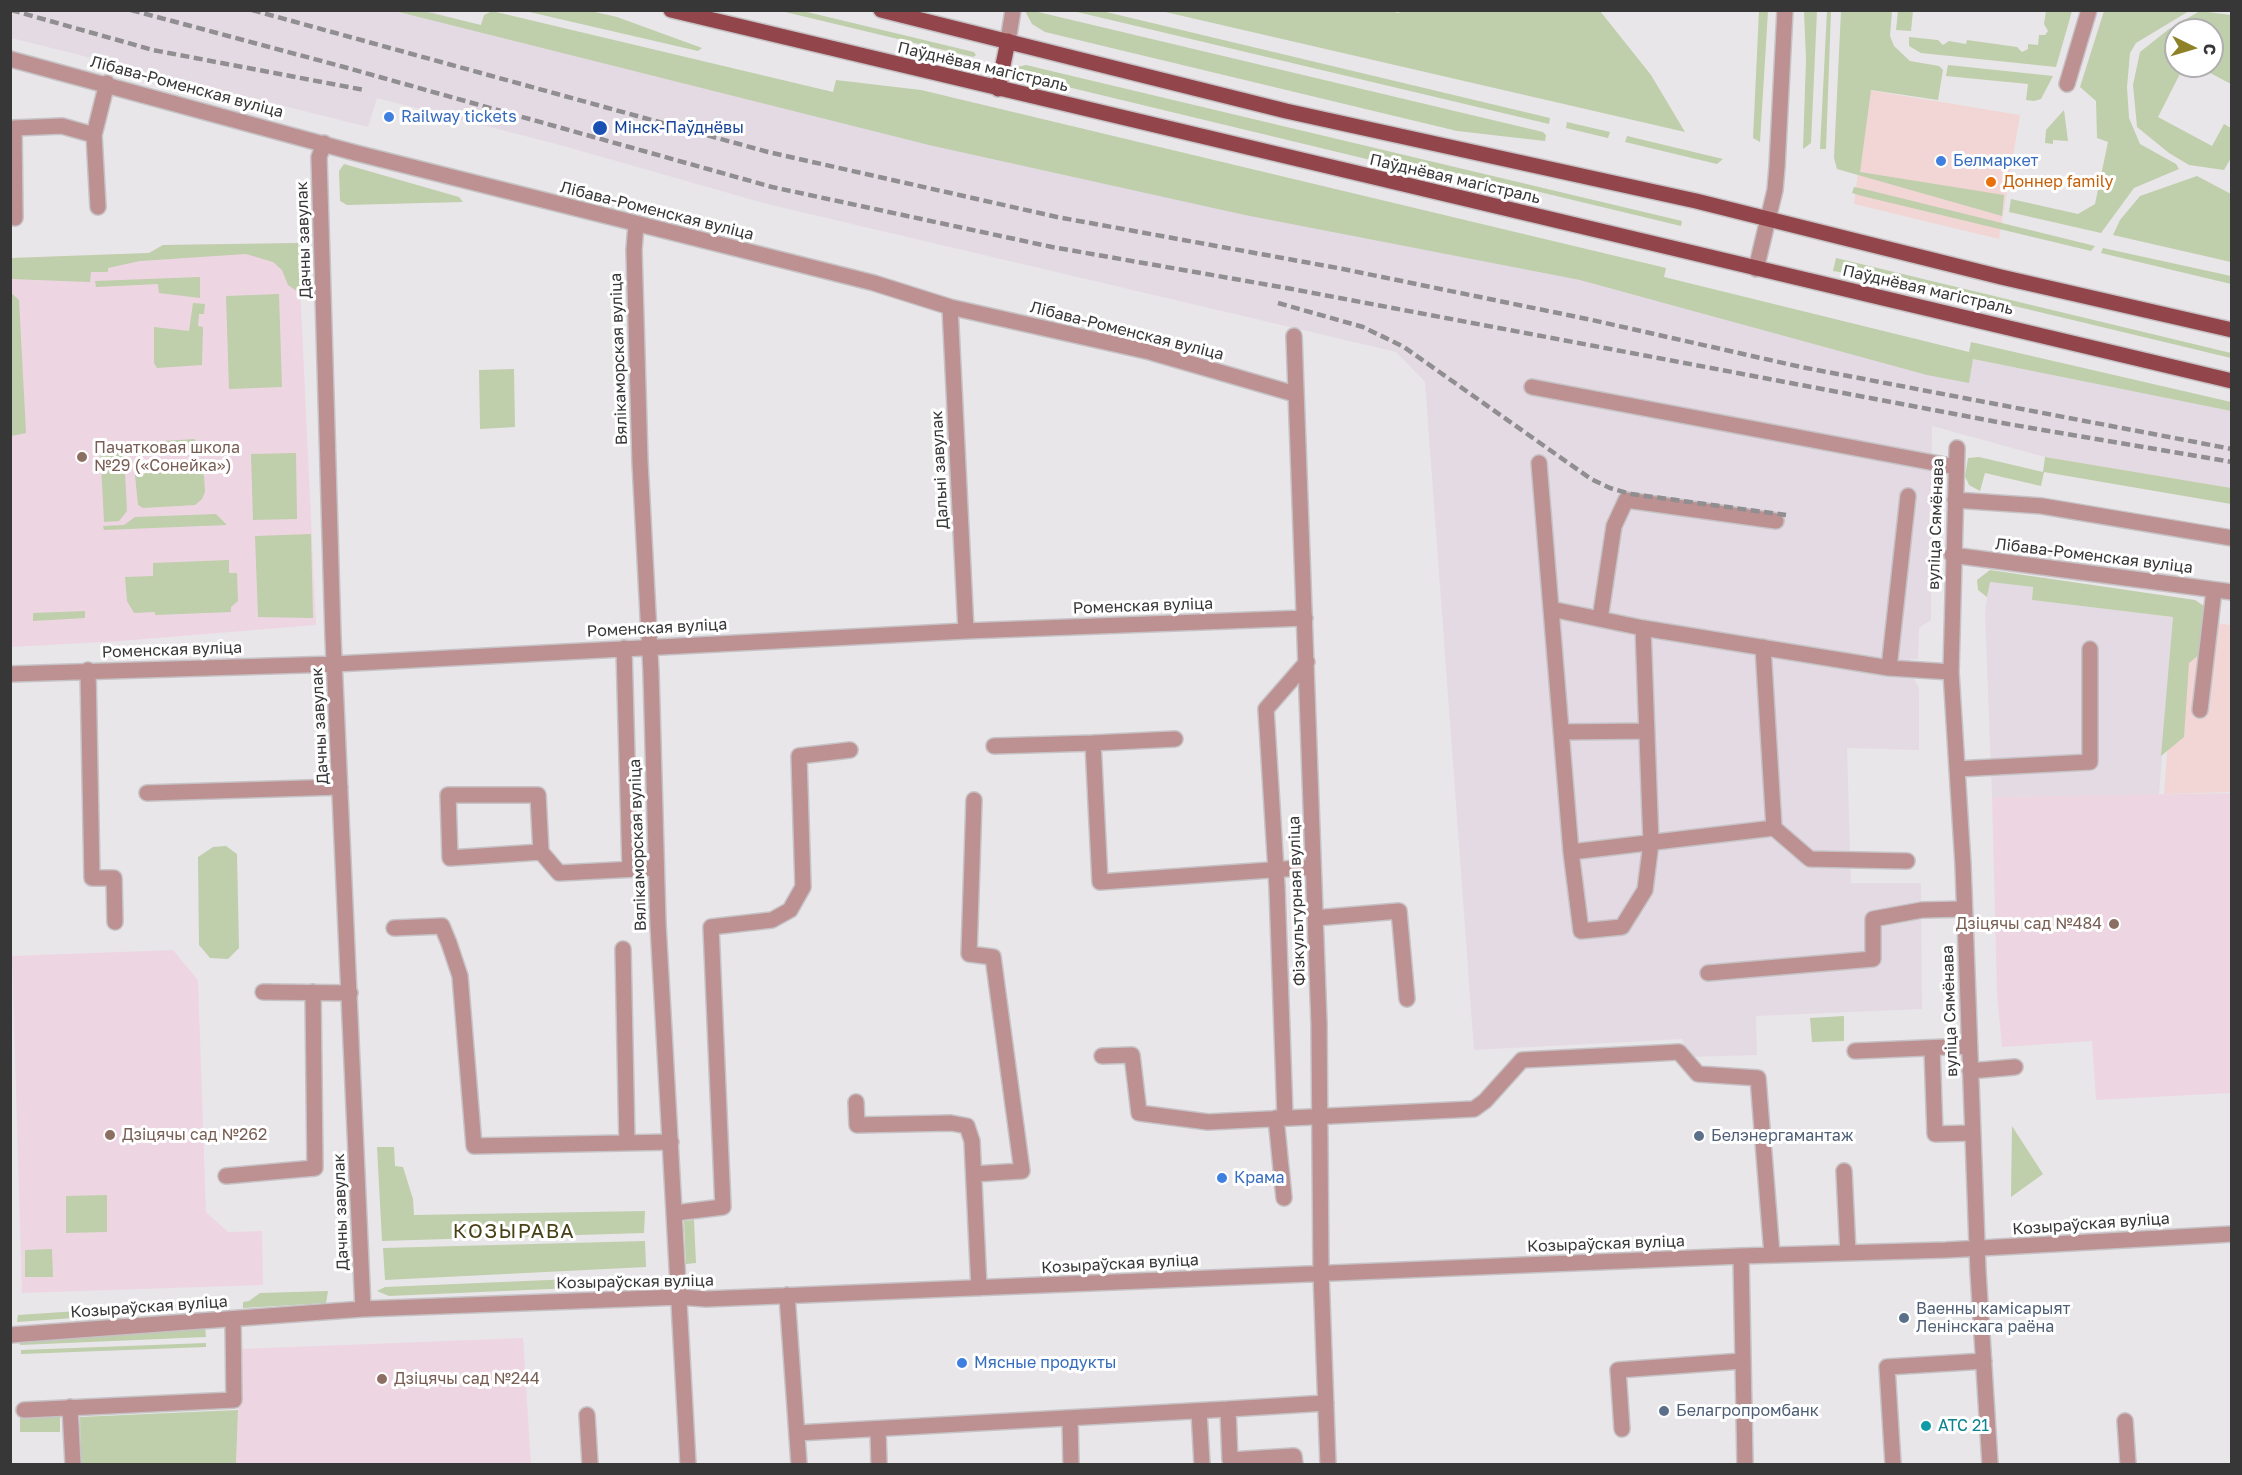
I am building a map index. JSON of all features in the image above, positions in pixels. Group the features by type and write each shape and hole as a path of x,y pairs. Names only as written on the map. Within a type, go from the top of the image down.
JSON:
{"main road":[{"name":"Паўднёвая магістраль","path":"671,10 2232,381"},
{"name":"Паўднёвая магістраль","path":"881,10 1286,111 1767,218 2001,277 2232,330"},
{"path":"998,89 1008,41"}],"street":[{"path":"1008,41 1013,10"},
{"path":"1756,268 1778,167 1785,10"},
{"path":"2067,84 2089,10"},
{"name":"Лібава-Роменская вуліца","path":"10,58 324,143 874,283 950,307 1150,352 1295,394"},
{"path":"98,207 94,135 107,83"},
{"path":"15,218 14,128 62,126 94,135"},
{"name":"Дачны завулак","path":"324,143 319,157 335,664 363,1309"},
{"name":"Вялікаморская вуліца","path":"636,224 634,250 640,462 650,646 656,868 688,1464"},
{"name":"Дальні завулак","path":"950,307 966,631"},
{"name":"Фізкультурная вуліца","path":"1294,336 1314,867 1328,1464"},
{"path":"1532,387 1956,467"},
{"name":"вуліца Сямёнава","path":"1957,448 1951,672 1965,909 1977,1249 1990,1464"},
{"path":"1539,464 1571,852 1581,931 1622,927 1645,890 1652,843 1643,628"},
{"path":"1889,668 1908,496"},
{"path":"1600,619 1614,526 1626,500 1776,521"},
{"path":"1955,500 2042,506 2232,538"},
{"name":"Лібава-Роменская вуліца","path":"1953,555 2232,592"},
{"path":"2200,710 2214,590"},
{"path":"1551,609 1643,628 1889,668 1951,672"},
{"name":"Роменская вуліца","path":"10,674 335,664 966,631 1305,618"},
{"path":"1763,647 1774,828 1810,859 1907,861"},
{"path":"624,648 630,869"},
{"path":"1957,769 2090,762 2090,649"},
{"path":"1284,1198 1275,870 1266,709 1307,662"},
{"path":"88,670 92,878 114,878 115,922"},
{"path":"1561,732 1647,731"},
{"path":"994,746 1175,739"},
{"path":"1093,743 1100,882 1314,867"},
{"path":"675,1212 723,1207 711,927 772,920 790,910 803,886 799,756 850,750"},
{"path":"147,793 340,787"},
{"path":"541,852 450,858 448,795 538,795 541,852 559,873 656,868"},
{"path":"974,800 969,954 993,957 1022,1171 974,1174"},
{"path":"1571,852 1774,828"},
{"path":"1708,973 1873,959 1873,919 1922,910 1965,909"},
{"path":"1315,918 1399,911 1407,999"},
{"path":"394,928 442,926 449,943 460,976 474,1146 671,1142"},
{"path":"623,949 627,1143"},
{"path":"264,992 350,993"},
{"path":"226,1176 315,1168 313,992"},
{"path":"1855,1051 1969,1046"},
{"path":"1932,1049 1935,1134 1972,1133"},
{"path":"1102,1056 1132,1055 1139,1113 1208,1122 1474,1109 1485,1101 1522,1060 1679,1052 1698,1074 1758,1078 1772,1255"},
{"path":"1970,1071 2015,1067"},
{"path":"856,1102 857,1125 951,1123 967,1126 972,1141 979,1288"},
{"path":"1844,1171 1848,1253"},
{"name":"Козыраўская вуліца","path":"10,1335 363,1309 680,1297 787,1296 1741,1256 1977,1249 2232,1234"},
{"path":"1741,1256 1745,1464"},
{"path":"787,1296 799,1464"},
{"path":"24,1410 234,1400 233,1319"},
{"path":"1622,1429 1617,1370 1742,1361"},
{"path":"1893,1464 1887,1367 1984,1361"},
{"path":"797,1433 1326,1403"},
{"path":"70,1407 73,1464"},
{"path":"1228,1409 1230,1460 1294,1456 1294,1464"},
{"path":"1199,1411 1202,1464"},
{"path":"587,1415 590,1464"},
{"path":"1070,1418 1071,1464"},
{"path":"2125,1421 2128,1464"},
{"path":"878,1429 879,1464"}],"shaded area":[{"path":"11,10 427,10 481,26 483,18 1973,359 2231,411 2231,488 2045,457 1932,426 1931,620 1919,628 1918,659 1910,659 1910,670 1919,689 1919,750 1847,748 1851,883 1921,883 1922,1009 1756,1016 1757,1055 1690,1057 1682,1039 1474,1050 1425,382 1396,352 767,204 560,145 377,98 368,127 11,38"},
{"path":"1868,90 2020,115 1999,239 1854,204"},
{"path":"298,243 316,625 121,641 11,647 11,258 149,253 163,245"},
{"path":"1989,582 2033,587 2032,600 2173,617 2159,795 1992,797 1985,614"},
{"path":"2177,618 2231,625 2231,792 2164,794"},
{"name":"Дзіцячы сад №484","path":"2231,793 2231,1093 2096,1100 2092,1041 2002,1047 1997,994 1992,797"},
{"name":"Дзіцячы сад №262","path":"173,950 198,980 206,1212 228,1232 262,1231 263,1285 22,1293 12,956"},
{"name":"Дзіцячы сад №244","path":"523,1338 531,1464 236,1464 240,1349"}],"green space":[{"path":"1400,10 1600,11 1651,75 1685,132 1161,11 1388,11 1399,13"},
{"path":"395,11 423,11 481,25 484,15 492,11 833,92 836,80 921,90 1666,268 1664,277 1969,352 1971,342 2231,402 2231,411 1973,359 1969,383 1927,375 1580,280 1245,215 929,145"},
{"path":"525,11 591,11 617,17 702,48 698,51"},
{"path":"781,11 803,11 974,52 976,55 973,57"},
{"path":"1025,11 1034,11 1543,132 1546,135 1545,141 1457,131 1045,32 1032,24"},
{"path":"1073,11 1102,11 1550,118 1549,124"},
{"path":"1759,11 1768,11 1760,142 1753,138"},
{"path":"1804,11 1817,11 1811,143 1803,149 1806,59"},
{"path":"1827,11 1831,11 1826,149 1820,149"},
{"path":"1841,11 1892,11 1890,36 1894,46 1910,61 1939,66 1943,70 1938,100 1871,90 1860,172 2004,195 2002,216 1837,169 1834,158"},
{"path":"1898,11 1913,11 1911,31 1896,30"},
{"path":"2046,11 2072,11 2056,67 1921,53 1909,46 1909,37 1938,40 1943,45 1949,41 1966,44 1967,40 2017,47 2022,52 2028,49 2028,44 2038,45 2039,35 2045,35 2048,31 2044,24"},
{"path":"2104,11 2189,11 2177,18 2164,18 2164,26 2136,43 2130,53 2127,87 2129,118 2140,144 2176,164 2179,169 2134,188 2101,233 2009,212 2011,199 2078,214 2095,204 2108,142 2097,138 2096,101 2080,87"},
{"path":"2200,11 2231,15 2231,84 2220,78 2224,78 2224,18 2188,18"},
{"path":"2164,33 2164,78 2178,78 2158,117 2212,146 2224,124 2231,128 2231,158 2224,170 2189,165 2169,153 2137,127 2133,85 2140,52"},
{"path":"1026,65 1682,221 1681,226 1469,175 1383,163 1018,75 1017,67"},
{"path":"1948,65 2053,76 2041,99 2034,101 2026,100 2028,84 1946,76"},
{"path":"2064,110 2068,141 2053,140 2053,144 2045,143 2046,130"},
{"path":"1567,122 1610,132 1608,138 1566,128"},
{"path":"1627,136 1723,159 1717,164 1625,142"},
{"path":"344,164 459,197 463,202 347,205 340,201 339,171"},
{"path":"2197,176 2231,194 2231,262 2113,235 2120,220 2140,196"},
{"path":"1854,187 2095,246 2091,251 1862,196 1852,193"},
{"path":"298,243 301,294 288,285 282,270 273,262 246,254 140,261 108,268 108,272 91,272 90,282 11,279 11,258 149,253 163,245"},
{"path":"2103,248 2231,276 2231,284 2101,253"},
{"path":"1836,258 2231,353 2231,358 1935,287 1833,271"},
{"path":"200,277 200,298 159,293 158,284 96,287 95,281"},
{"path":"10,292 19,300 26,433 11,436"},
{"path":"279,294 282,387 229,389 226,296"},
{"path":"193,303 205,304 204,314 199,314 198,326 203,327 202,365 157,368 154,363 154,327 189,331"},
{"path":"514,369 515,427 480,429 479,370"},
{"path":"195,439 195,445 189,451 124,454 127,511 119,521 104,522 100,445"},
{"path":"296,453 297,519 253,520 251,454"},
{"path":"1979,457 2043,472 2045,457 2231,488 2231,504 2044,472 2041,486 1985,473 1980,491 1969,485 1965,476 1968,458"},
{"path":"189,460 196,463 204,476 205,492 202,499 195,505 143,508 138,505 135,475 139,465 143,462"},
{"path":"216,514 227,525 104,530 103,526 124,525 135,517"},
{"path":"311,534 313,618 258,617 255,536"},
{"path":"229,560 229,573 237,573 238,601 231,607 231,612 155,615 155,612 134,613 127,601 125,577 153,576 153,563"},
{"path":"1990,570 2195,600 2204,606 2206,615 2200,654 2189,663 2184,737 2161,756 2173,617 2032,600 2033,587 1990,582 1987,597 1978,590 1977,580"},
{"path":"85,611 85,618 33,621 33,613"},
{"path":"226,846 237,854 239,948 228,959 210,958 199,945 198,857 213,847"},
{"path":"1844,1016 1844,1041 1812,1042 1810,1018"},
{"path":"2012,1126 2043,1174 2011,1197"},
{"path":"377,1147 394,1147 395,1166 403,1167 413,1199 414,1215 645,1211 644,1233 382,1241"},
{"path":"107,1195 107,1232 66,1233 66,1196"},
{"path":"694,1220 696,1263 686,1264 684,1221"},
{"path":"645,1241 646,1267 385,1280 383,1248"},
{"path":"52,1249 53,1277 25,1277 25,1250"},
{"path":"643,1276 642,1285 389,1296 377,1291 385,1287"},
{"path":"328,1291 326,1303 243,1308 243,1302 249,1301 260,1293"},
{"path":"229,1301 230,1307 17,1322 18,1315"},
{"path":"205,1327 206,1337 20,1345 19,1336"},
{"path":"206,1343 206,1347 21,1354 21,1350"},
{"path":"238,1410 236,1464 81,1464 80,1417"},
{"path":"20,1416 60,1416 60,1432 20,1432"}],"railway":[{"path":"11,10 153,50 364,90"},
{"path":"131,10 772,187 1052,247 1292,289 2008,424 2232,462"},
{"path":"252,10 768,152 1057,217 1343,269 1592,320 1801,367 2232,449"},
{"path":"1278,303 1363,327 1404,347 1591,479 1610,488 1631,494 1786,515"}],"place":[{"name":"Railway tickets","path":"389,117"},
{"name":"Мінск-Паўднёвы","path":"600,128"},
{"name":"Белмаркет","path":"1941,161"},
{"name":"Доннер family","path":"1991,182"},
{"name":"Пачатковая школа №29 («Сонейка»)","path":"82,457"},
{"name":"Дзіцячы сад №484","path":"2114,924"},
{"name":"Дзіцячы сад №262","path":"110,1135"},
{"name":"Белэнергамантаж","path":"1699,1136"},
{"name":"Крама","path":"1222,1178"},
{"name":"Ваенны камісарыят Ленінскага раёна","path":"1904,1318"},
{"name":"Мясные продукты","path":"962,1363"},
{"name":"Дзіцячы сад №244","path":"382,1379"},
{"name":"Белагропромбанк","path":"1664,1411"},
{"name":"АТС 21","path":"1926,1426"}],"district":[{"name":"КОЗЫРАВА","path":"514,1232"}]}
